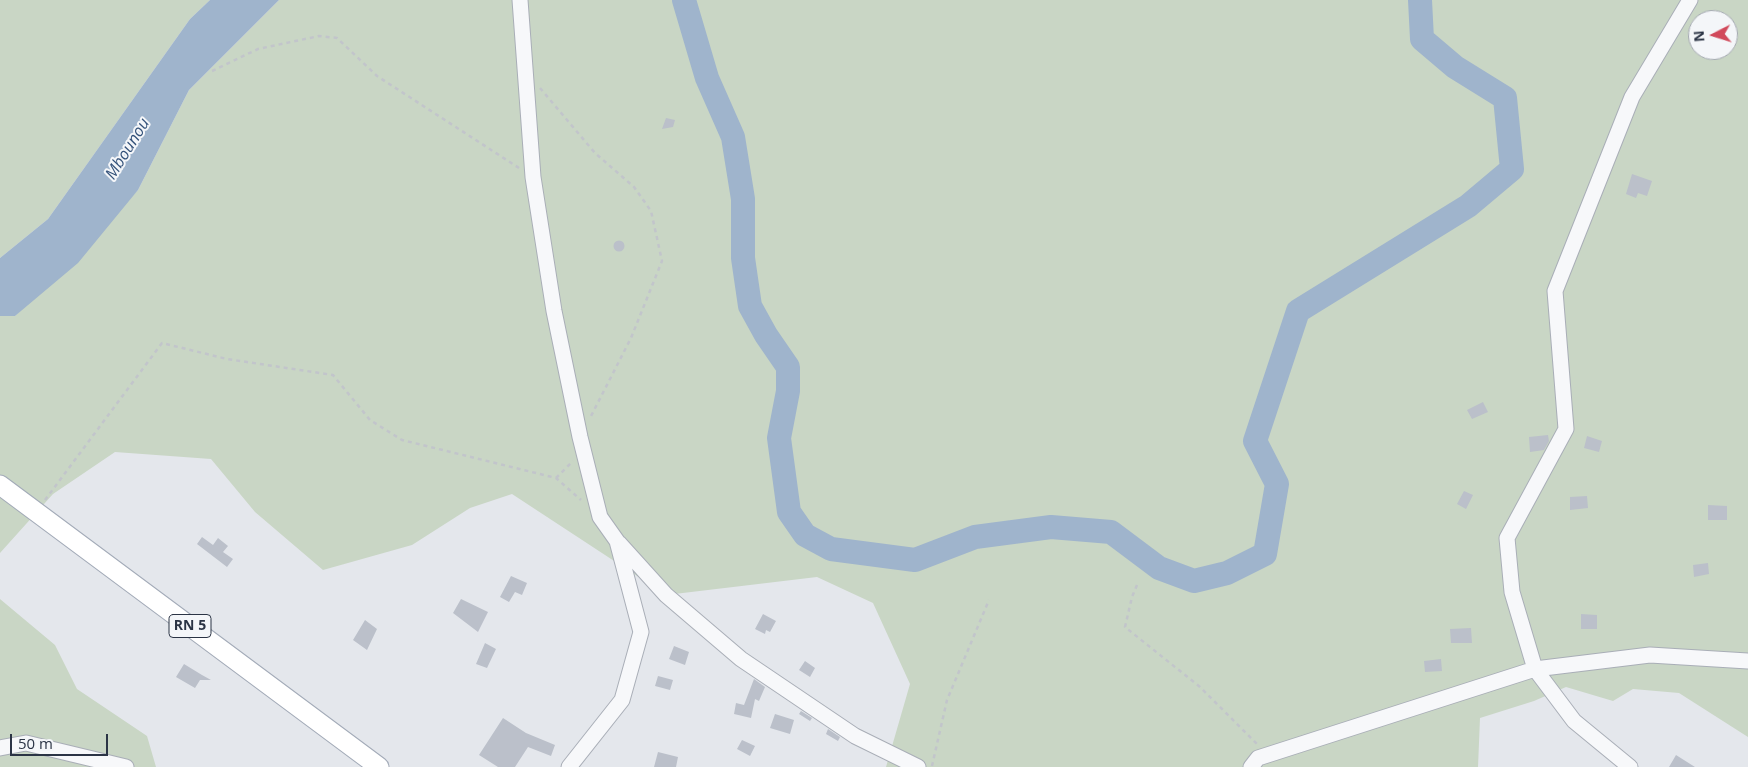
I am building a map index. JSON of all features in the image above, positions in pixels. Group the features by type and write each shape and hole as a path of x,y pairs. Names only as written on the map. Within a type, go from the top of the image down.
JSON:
{"main road":[{"name":"RN 5","path":"0,485 379,767"}],"street":[{"path":"520,0 527,72 533,177 554,312 580,437 600,517 617,541 666,595 741,659 855,736 918,767"},
{"path":"1630,767 1574,721 1535,668 1512,592 1507,538 1566,429 1555,291 1632,97 1690,0"},
{"path":"569,767 622,700 641,632 617,541"},
{"path":"1255,763 1535,668 1650,656 1748,661"},
{"path":"0,748 26,743 126,767"}],"path":[{"path":"212,71 258,49 319,36 338,38 377,76 533,177"},
{"path":"527,72 595,153 634,187 651,211 662,260 631,338 580,437 577,456 556,478"},
{"path":"36,512 162,343 227,359 333,375 370,420 402,440 556,478 600,517"},
{"path":"1137,585 1132,597 1126,627 1200,687 1257,743 1255,763"},
{"path":"932,767 947,700 989,600"}],"green space":[{"path":"0,0 210,0 190,19 48,219 0,258"},
{"path":"279,0 1748,0 1748,737 1679,693 1633,689 1613,701 1566,687 1534,701 1480,718 1478,767 886,767 910,684 873,603 817,577 666,595 512,494 470,508 412,545 323,570 255,512 211,459 115,452 53,494 0,553 0,316 15,316 138,190 189,90"},
{"path":"0,599 55,645 77,689 147,736 156,767 0,767"}],"water":[{"name":"Mbounou","path":"210,0 279,0 189,90 138,190 78,263 15,316 0,316 0,258 48,219 190,19"}],"building":[{"path":"666,118 675,120 673,127 662,129"},
{"path":"1632,174 1652,181 1647,196 1638,193 1636,198 1626,194"},
{"path":"617,241 621,241 624,246 623,250 617,251 614,248 614,244"},
{"path":"1483,402 1488,412 1472,419 1467,410"},
{"path":"1548,435 1549,441 1544,450 1530,452 1529,437"},
{"path":"1587,436 1602,441 1599,452 1584,448"},
{"path":"1464,491 1473,495 1466,509 1457,504"},
{"path":"1587,496 1588,508 1570,510 1570,497"},
{"path":"1708,505 1727,506 1727,520 1708,520"},
{"path":"202,537 213,545 218,538 228,546 223,552 233,559 227,567 197,544"},
{"path":"1708,563 1709,574 1694,577 1693,565"},
{"path":"511,576 527,583 522,595 515,592 509,602 500,597"},
{"path":"461,599 488,612 478,632 453,613"},
{"path":"763,614 776,621 770,632 766,630 765,634 755,629"},
{"path":"1581,614 1597,615 1597,629 1581,629"},
{"path":"365,620 377,629 367,650 353,640"},
{"path":"1471,628 1472,643 1451,643 1450,629"},
{"path":"485,643 496,649 487,668 476,664"},
{"path":"674,646 689,652 685,665 669,659"},
{"path":"1441,659 1442,671 1425,672 1424,661"},
{"path":"805,661 815,668 810,677 799,670"},
{"path":"184,664 211,680 200,680 195,688 176,677"},
{"path":"658,676 673,680 670,690 655,686"},
{"path":"754,679 765,687 759,701 755,699 751,718 734,714 736,703 744,705"},
{"path":"801,711 812,718 810,721 799,714"},
{"path":"775,714 794,720 790,734 770,728"},
{"path":"503,718 526,733 555,745 551,756 528,747 515,767 498,767 479,755"},
{"path":"828,729 840,737 838,741 826,734"},
{"path":"742,740 755,746 750,756 737,749"},
{"path":"658,752 678,757 676,767 654,767"},
{"path":"1676,755 1695,767 1669,767"}],"waterway":[{"path":"684,0 707,78 733,137 743,199 743,258 750,306 766,335 788,367 788,391 779,438 789,512 805,535 831,549 915,560 975,537 1051,527 1111,532 1159,568 1194,581 1227,573 1265,554 1277,484 1255,441 1298,311 1468,206 1512,169 1505,98 1455,67 1422,39 1420,0"}]}
